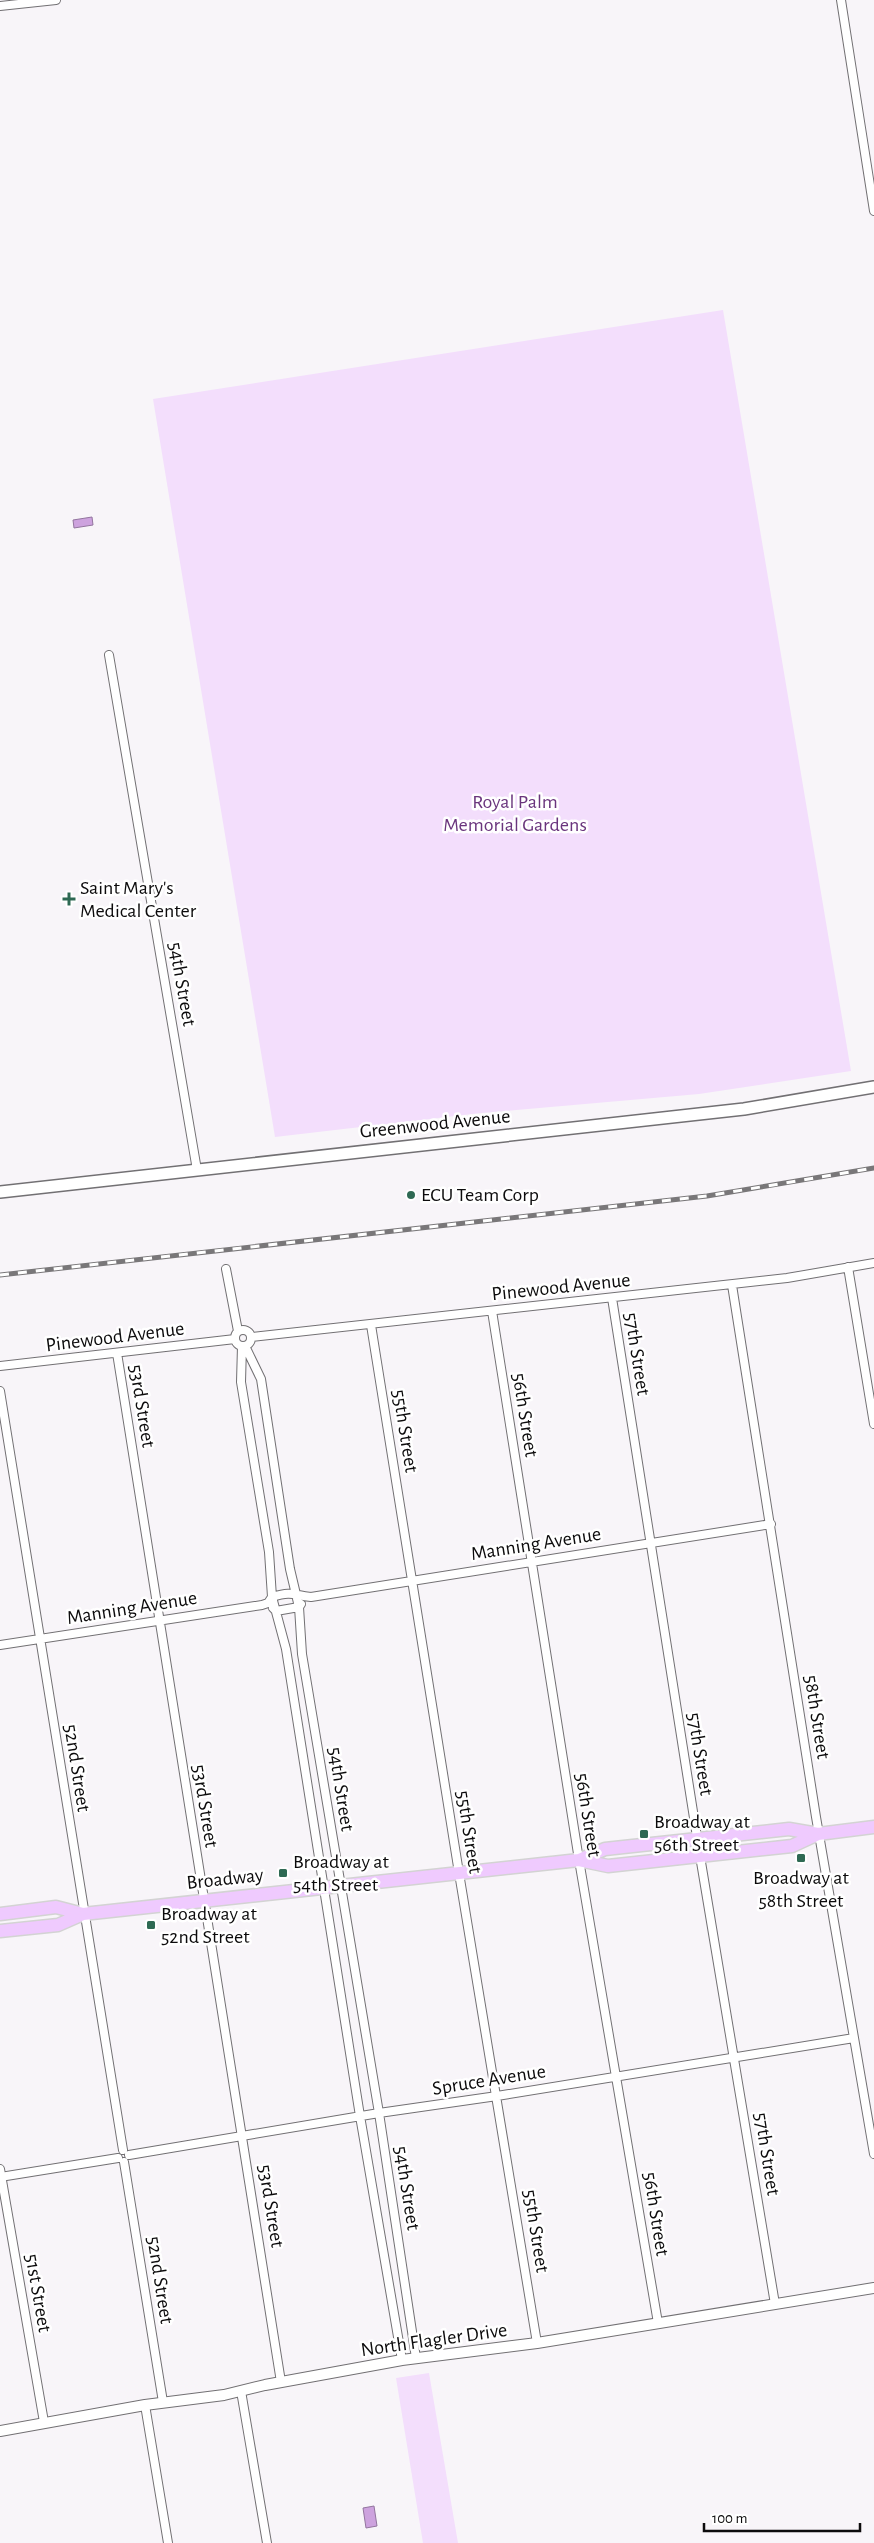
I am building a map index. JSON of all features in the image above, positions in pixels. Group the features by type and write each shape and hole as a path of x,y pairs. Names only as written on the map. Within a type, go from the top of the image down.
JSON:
{"main road":[{"name":"Greenwood Avenue","path":"0,1192 744,1108 874,1087"},
{"name":"Broadway","path":"0,1931 58,1924 84,1914 579,1860 605,1849 789,1829 818,1834 874,1827"},
{"name":"Broadway","path":"579,1860 608,1866 792,1846 818,1834"},
{"name":"Broadway","path":"0,1914 56,1908 84,1914"}],"street":[{"path":"0,6 56,0"},
{"path":"841,0 874,207"},
{"name":"54th Street","path":"109,655 197,1170"},
{"name":"Pinewood Avenue","path":"251,1337 732,1285 787,1278 874,1263"},
{"path":"848,1268 874,1424"},
{"path":"226,1269 238,1331 235,1339 236,1343 244,1346"},
{"name":"58th Street","path":"732,1285 818,1834 874,2154"},
{"name":"57th Street","path":"612,1298 652,1543 697,1840 775,2304"},
{"name":"56th Street","path":"492,1312 579,1860 658,2323"},
{"name":"55th Street","path":"372,1325 459,1873 537,2343"},
{"path":"238,1331 246,1330 251,1337 249,1343 244,1346"},
{"name":"Pinewood Avenue","path":"0,1366 235,1339"},
{"path":"244,1346 241,1382 270,1558 270,1600 276,1611 299,1607 308,1597"},
{"name":"54th Street","path":"244,1346 261,1379 290,1570 299,1607 302,1654 379,2113 416,2358"},
{"name":"53rd Street","path":"116,1353 160,1620 202,1900 244,2138 282,2382"},
{"name":"52nd Street","path":"0,1391 163,2402"},
{"name":"Manning Avenue","path":"0,1645 160,1620 270,1600 296,1593 308,1597 770,1524"},
{"name":"54th Street","path":"276,1611 286,1649 360,2116 402,2360"},
{"name":"Spruce Avenue","path":"0,2174 244,2138 360,2116 497,2096 854,2038"},
{"name":"51st Street","path":"0,2174 44,2422"},
{"name":"North Flagler Drive","path":"0,2431 163,2402 190,2401 402,2360 537,2343 874,2288"},
{"path":"241,2391 267,2543"},
{"path":"145,2405 168,2543"}],"green space":[{"name":"Royal Palm Memorial Gardens","path":"723,310 851,1071 699,1094 481,1113 275,1137 153,399"},
{"path":"429,2373 458,2543 423,2543 396,2378"}],"shaded area":[{"path":"92,517 93,525 74,528 73,520"},
{"path":"374,2506 377,2526 366,2528 363,2508"}],"railway":[{"path":"0,1275 707,1196 874,1168"}],"place":[{"name":"Saint Mary's Medical Center","path":"69,899"},
{"name":"ECU Team Corp","path":"411,1195"},
{"name":"Broadway at 56th Street","path":"644,1834"},
{"name":"Broadway at 58th Street","path":"801,1858"},
{"name":"Broadway at 54th Street","path":"283,1873"},
{"name":"Broadway at 52nd Street","path":"151,1925"}]}
